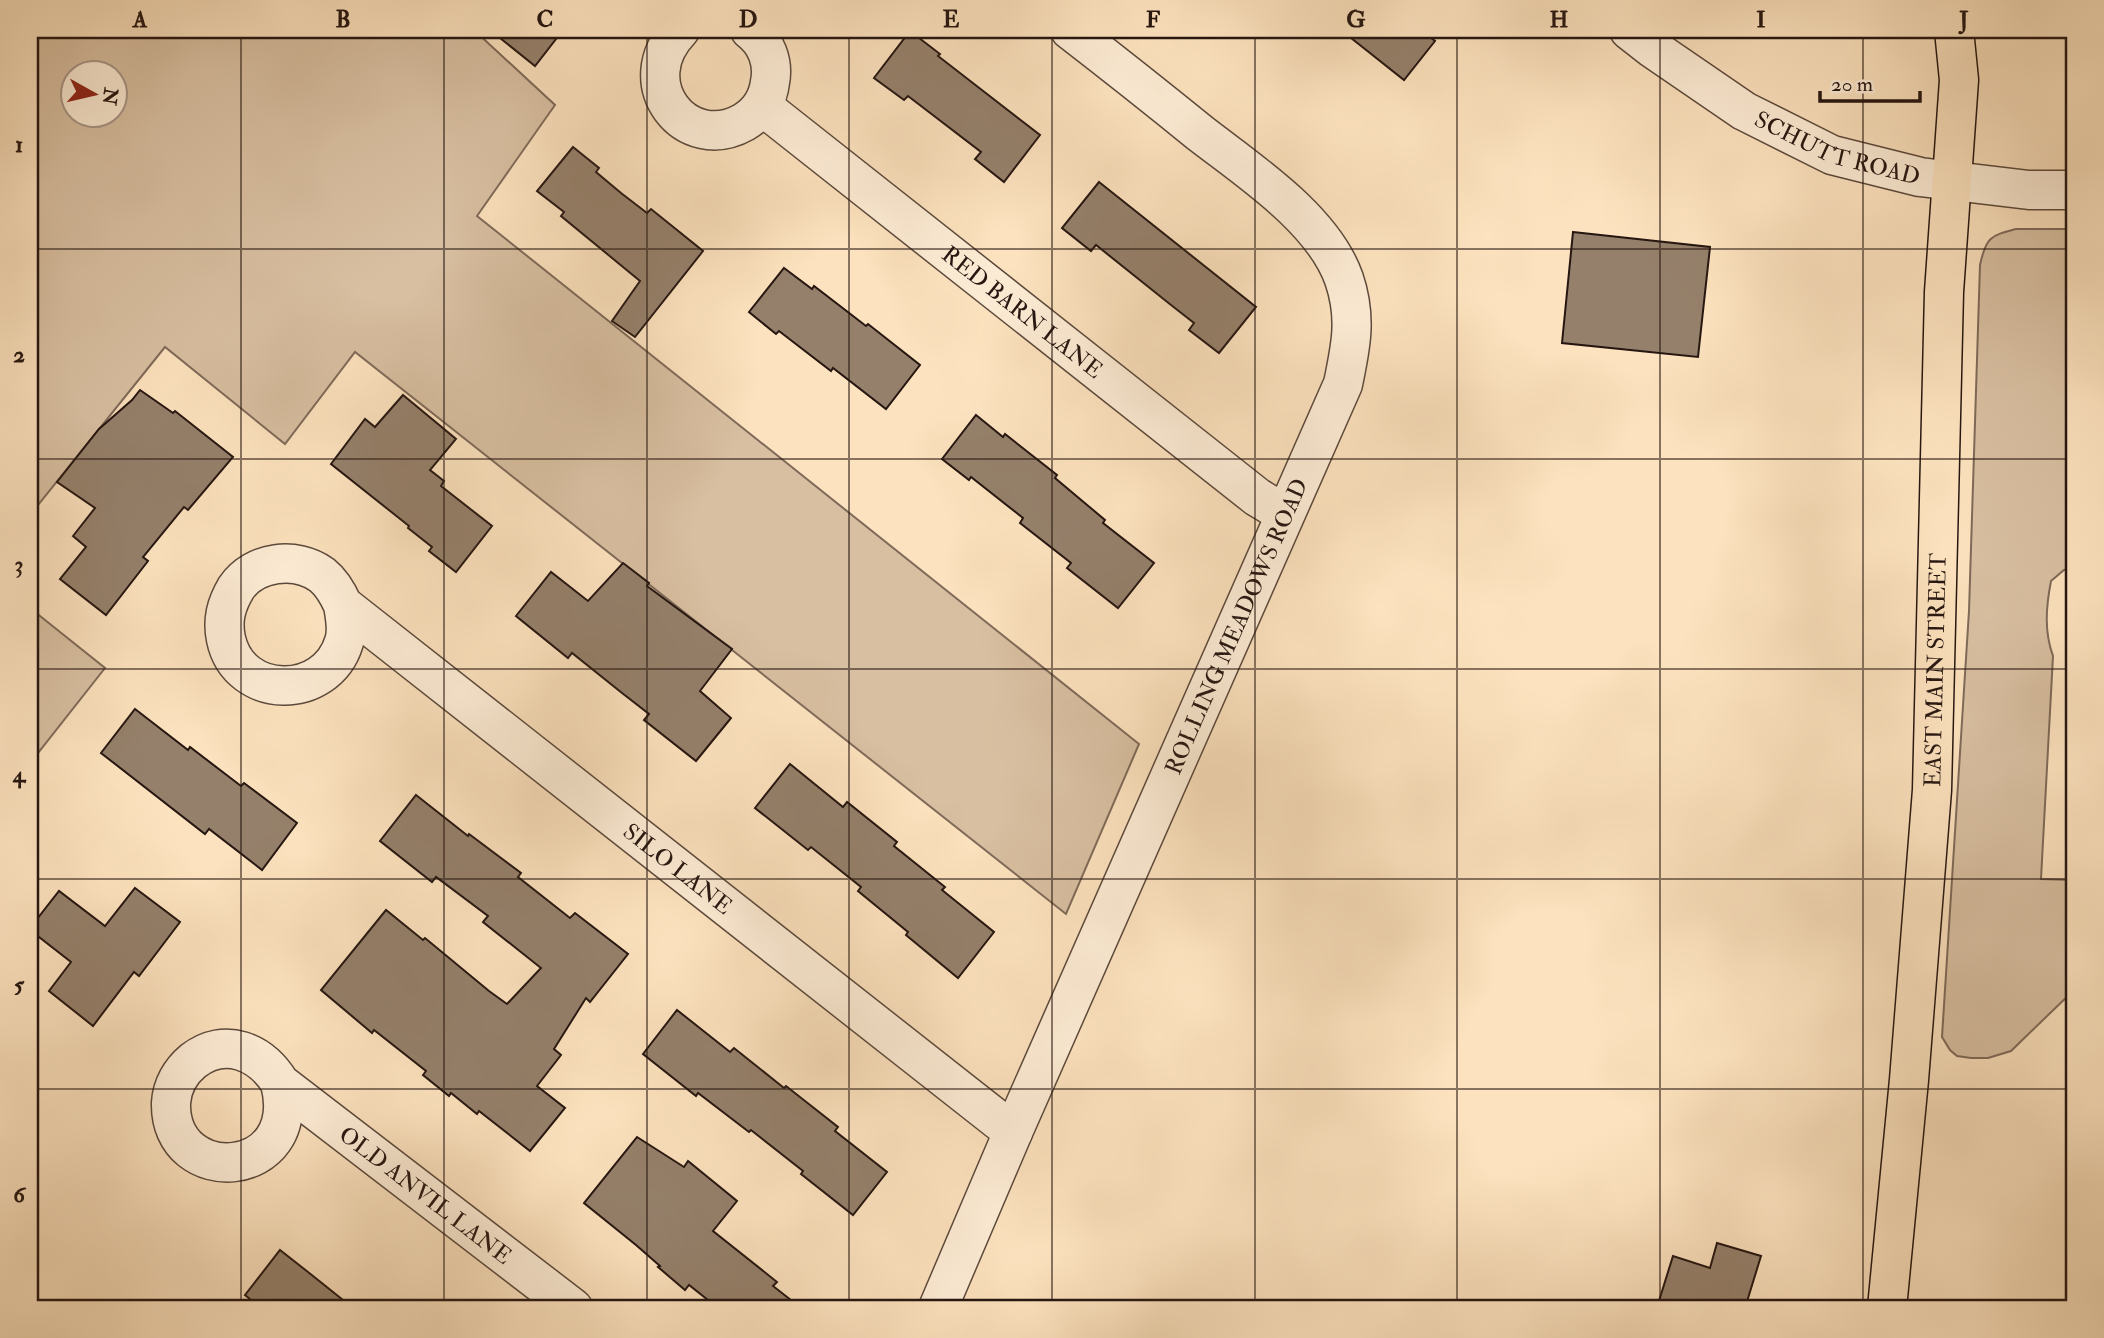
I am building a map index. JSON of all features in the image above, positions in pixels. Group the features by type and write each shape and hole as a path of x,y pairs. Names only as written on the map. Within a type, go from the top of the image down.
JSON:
{"main road":[{"name":"EAST MAIN STREET","path":"1887,1308 1909,1080 1932,790 1944,292 1959,80 1954,30"}],"street":[{"path":"680,30 666,49 659,72 661,88 667,103 678,116 706,130 737,126 762,106 769,91 772,75 770,59 764,44 750,30"},
{"name":"ROLLING MEADOWS ROAD","path":"938,1308 1343,384 1351,345 1353,325 1350,302 1334,258 1318,233 1276,192 1070,30"},
{"name":"SCHUTT ROAD","path":"1629,30 1744,111 1832,155 1920,177 2029,190 2074,190"},
{"name":"RED BARN LANE","path":"762,106 1257,497 1285,514"},
{"name":"SILO LANE","path":"343,605 1013,1132"},
{"name":"OLD ANVIL LANE","path":"279,1083 573,1308"}],"shaded area":[{"path":"30,30 474,30 555,105 477,216 1139,744 1066,914 355,352 285,444 165,347 30,515"},
{"path":"2016,229 2074,229 2074,568 2064,570 2051,581 2048,600 2047,628 2053,656 2041,879 2074,880 2074,990 2011,1051 1988,1058 1971,1058 1957,1056 1942,1037 1969,611 1980,265 1984,249 1991,239"},
{"path":"30,608 105,668 34,758 30,755"}],"building":[{"path":"490,30 563,30 535,66"},
{"path":"1341,30 1421,30 1435,41 1404,80"},
{"path":"910,31 1040,135 1004,182 975,159 981,152 908,96 904,100 874,78"},
{"path":"573,147 599,168 596,172 621,193 647,213 651,209 703,251 635,337 612,321 640,281 561,216 564,212 537,191"},
{"path":"1099,182 1256,307 1219,353 1189,330 1194,323 1096,245 1091,251 1062,228"},
{"path":"1573,232 1710,247 1698,357 1562,343"},
{"path":"784,268 812,289 814,286 866,326 868,324 920,365 886,409 833,368 831,371 749,312"},
{"path":"140,390 173,413 175,411 233,457 188,510 184,507 143,557 148,561 106,615 60,579 86,547 73,536 95,508 57,482 99,429"},
{"path":"403,395 456,439 430,470 444,481 441,486 492,526 456,572 429,551 432,547 408,528 409,526 331,464 365,419 375,427"},
{"path":"976,415 1057,475 1055,478 1105,520 1103,523 1154,563 1118,608 1067,568 1071,563 1020,523 1023,518 971,477 969,480 942,459"},
{"path":"623,563 649,583 647,586 732,649 700,691 731,718 696,761 644,720 649,714 572,653 568,658 516,616 551,572 588,601"},
{"path":"135,709 188,750 190,747 241,786 244,783 297,823 262,870 209,829 205,834 101,753"},
{"path":"790,764 843,807 847,802 897,842 894,846 945,887 942,890 994,932 958,978 858,891 861,887 811,847 808,850 755,808"},
{"path":"416,795 521,873 518,877 570,918 575,913 628,954 590,1002 586,998 554,1049 561,1055 537,1086 565,1108 530,1151 479,1111 477,1114 451,1093 449,1096 423,1075 426,1071 374,1030 372,1033 321,990 386,910 507,1004 541,968 483,922 488,916 436,877 432,882 380,841"},
{"path":"135,888 180,922 139,976 134,972 93,1026 49,991 71,962 30,928 59,891 105,926"},
{"path":"677,1010 730,1052 734,1048 784,1088 786,1086 838,1127 835,1131 887,1172 853,1215 751,1130 749,1132 698,1093 696,1096 643,1054"},
{"path":"637,1137 684,1167 688,1161 737,1201 713,1231 777,1282 773,1286 801,1308 718,1308 689,1285 685,1290 636,1245 584,1203"},
{"path":"1717,1243 1761,1256 1745,1308 1673,1308 1658,1304 1673,1256 1710,1268"},
{"path":"280,1250 353,1308 261,1308 245,1295"}]}
